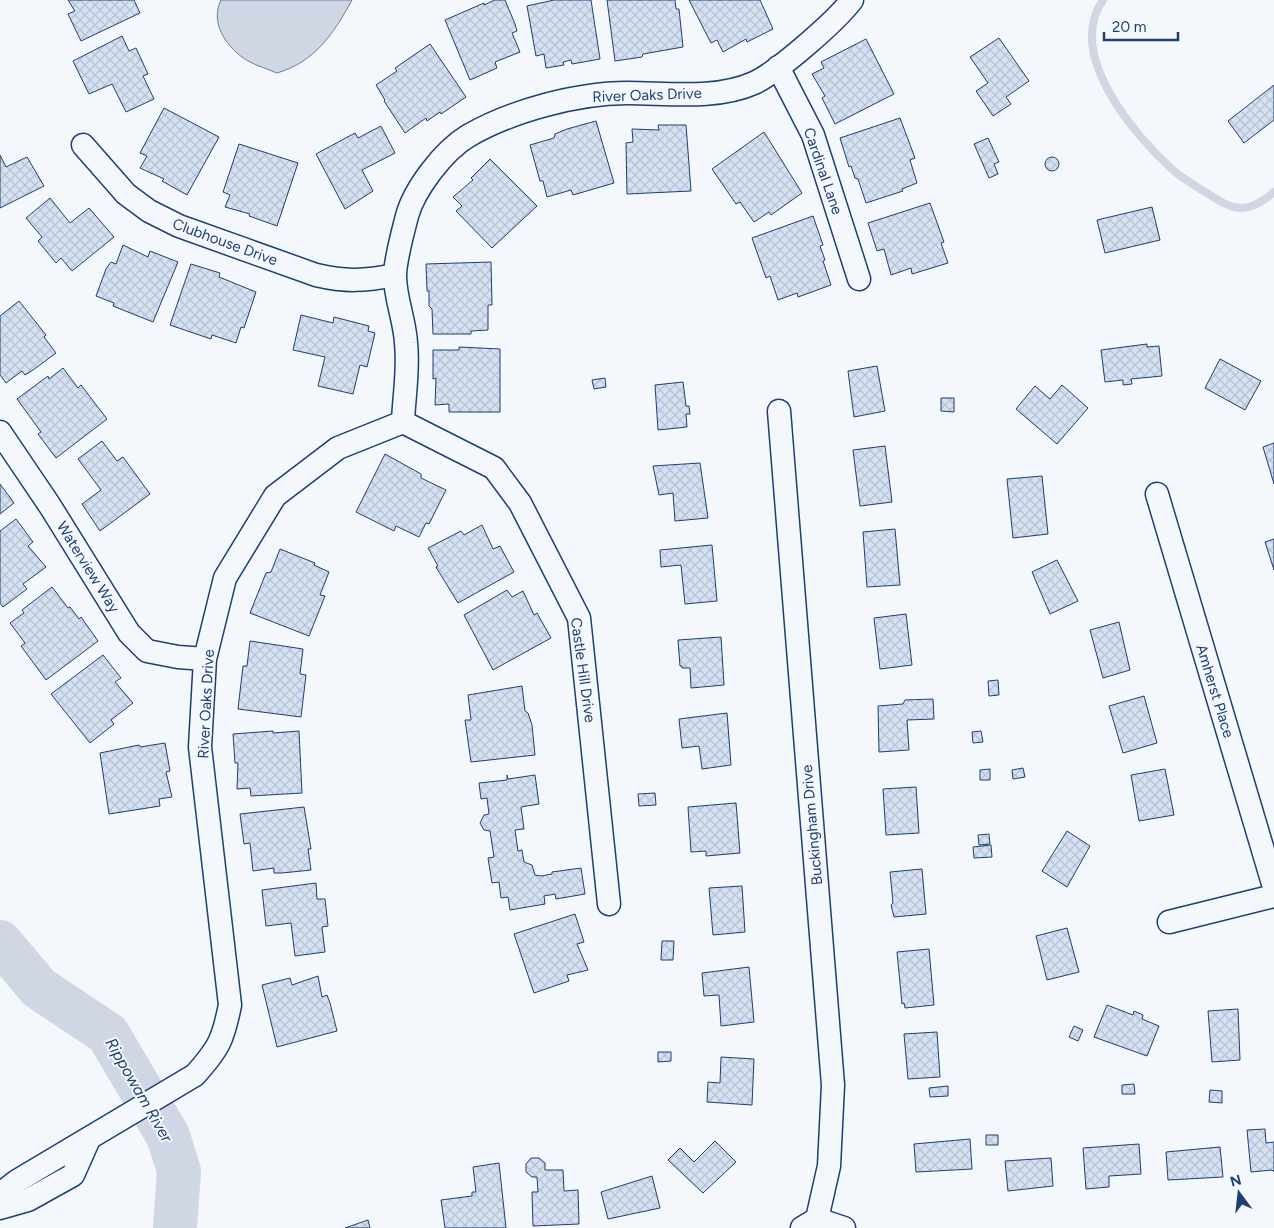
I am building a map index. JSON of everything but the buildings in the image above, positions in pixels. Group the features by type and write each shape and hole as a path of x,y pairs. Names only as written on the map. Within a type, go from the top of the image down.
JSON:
{"street":[{"name":"River Oaks Drive","path":"0,1194 16,1181 195,1075 212,1056 224,1036 230,1005 200,747 205,659 224,578 275,496 338,448 403,422 406,344 395,275 407,216 414,197 442,159 466,137 503,120 552,104 626,93 698,95 754,83 778,67 852,0"},
{"name":"Cardinal Lane","path":"778,67 813,135 860,279"},
{"name":"Clubhouse Drive","path":"82,145 126,194 149,211 179,226 316,275 337,280 362,281 395,275"},
{"name":"Buckingham Drive","path":"779,411 833,1085 829,1166 809,1224"},
{"name":"Castle Hill Drive","path":"403,422 494,468 520,502 579,618 609,904"},
{"name":"Waterview Way","path":"0,432 50,506 129,633 147,651 178,657 205,659"},
{"name":"Amherst Place","path":"1156,494 1274,887"},
{"path":"1168,922 1274,896"},
{"path":"0,1208 28,1200 73,1175 89,1139"},
{"path":"809,1224 844,1228"}],"shaded area":[{"path":"221,0 352,0 338,24 313,54 302,62 277,73 248,61 228,43 222,35 217,18"}],"waterway":[{"path":"1103,0 1094,22 1093,45 1098,69 1124,116 1141,137 1177,174 1225,204 1240,208 1249,207 1262,201 1274,192"},
{"name":"Rippowam River","path":"0,942 39,988 108,1034 168,1136 179,1171 175,1228"}]}
